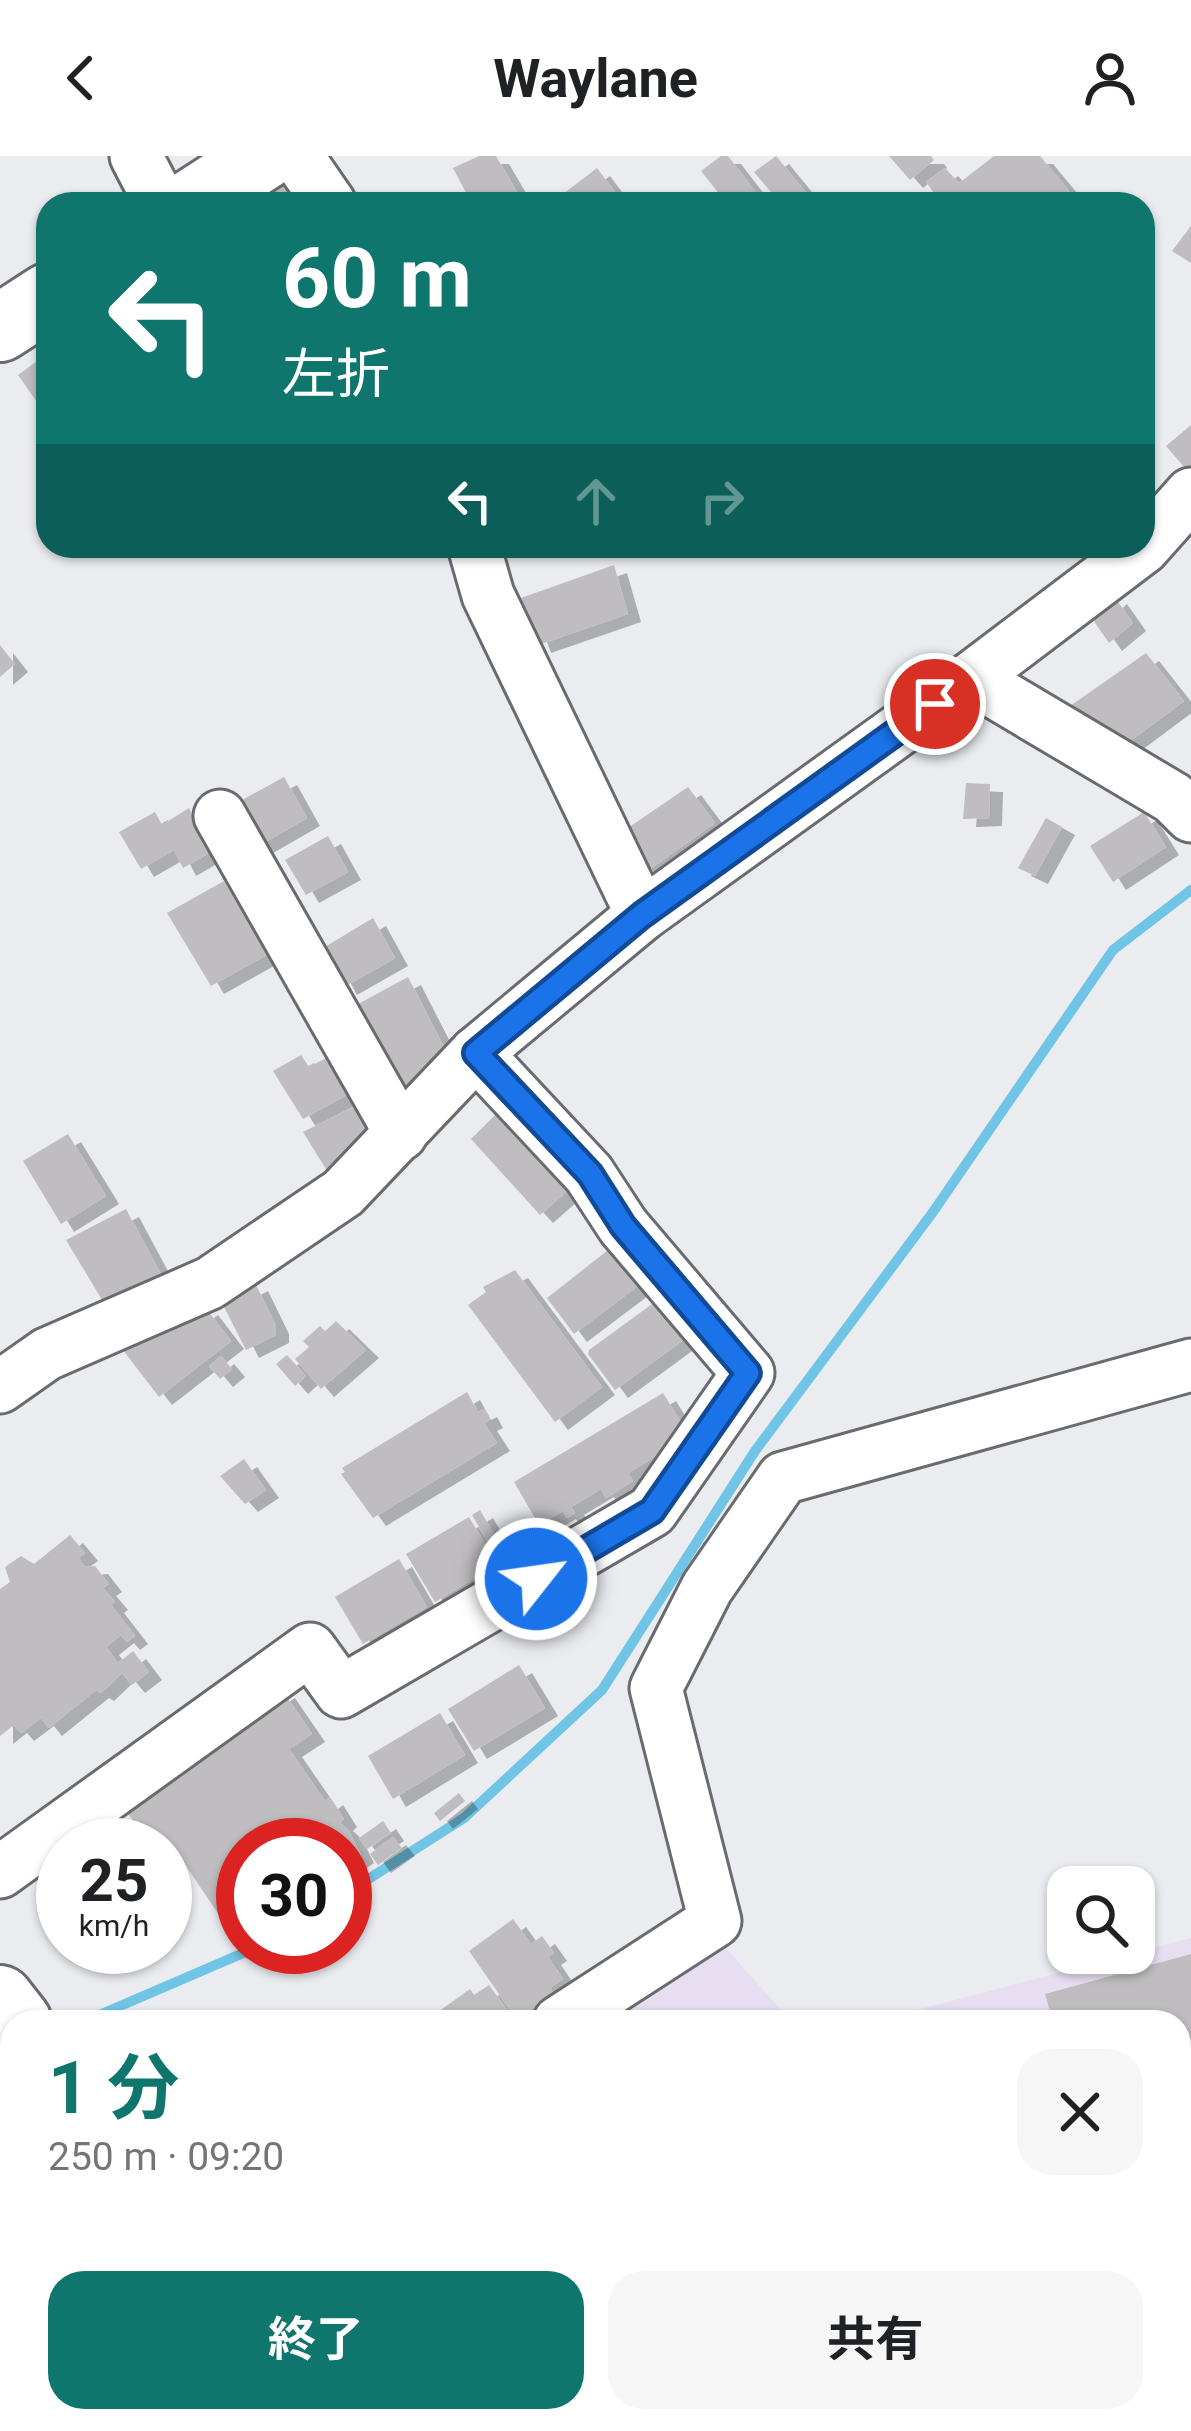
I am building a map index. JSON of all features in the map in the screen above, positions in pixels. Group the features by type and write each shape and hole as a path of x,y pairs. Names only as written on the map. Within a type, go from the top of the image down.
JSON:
{"main road":[{"path":"208,192 264,156"},
{"path":"0,328 36,305"}],"street":[{"path":"136,156 155,192"},
{"path":"297,156 322,192"},
{"path":"1155,534 1191,494"},
{"path":"477,558 488,595 642,915"},
{"path":"0,1387 46,1354 227,1273 344,1193 476,1053 642,915 1130,558"},
{"path":"971,677 1173,798 1191,815"},
{"path":"220,816 400,1134"},
{"path":"0,1872 310,1649 341,1692 652,1511 748,1373 623,1226 590,1174 476,1053"},
{"path":"594,2010 715,1922 656,1688 707,1588 783,1478 1191,1365"}],"shaded area":[{"path":"716,1937 781,2010 621,2010 615,2001"},
{"path":"1191,1938 1191,2010 917,2010 1054,1974 1155,1974 1155,1947"}],"building":[{"path":"479,156 496,156 517,192 466,192 453,168"},
{"path":"728,156 756,192 718,192 701,171"},
{"path":"776,156 806,192 771,192 754,172"},
{"path":"889,156 931,156 934,160 910,180"},
{"path":"994,156 1040,156 1069,191 933,192 926,182 945,168 959,183"},
{"path":"597,168 615,192 566,192"},
{"path":"287,171 302,192 255,192"},
{"path":"1191,226 1191,263 1172,251"},
{"path":"36,362 36,401 18,375"},
{"path":"1191,425 1191,475 1166,446"},
{"path":"614,565 628,614 538,645 521,598"},
{"path":"1114,596 1133,623 1109,643 1091,617"},
{"path":"0,645 15,664 0,677"},
{"path":"1146,653 1184,701 1109,757 1070,706"},
{"path":"284,777 307,818 255,848 233,805"},
{"path":"966,783 990,784 989,818 963,819"},
{"path":"688,787 715,823 646,872 619,834"},
{"path":"189,808 211,852 183,868 174,850 141,869 119,832 155,812 162,825"},
{"path":"1144,812 1166,847 1113,882 1090,846"},
{"path":"1046,818 1062,827 1035,876 1018,868"},
{"path":"328,836 348,872 306,895 285,860"},
{"path":"224,881 245,914 255,909 279,948 211,986 167,913"},
{"path":"373,918 395,958 344,987 323,948"},
{"path":"408,977 450,1059 392,1096 347,1010"},
{"path":"334,1054 356,1090 303,1119 273,1071 301,1055 309,1067"},
{"path":"367,1100 381,1128 332,1179 303,1132"},
{"path":"502,1108 573,1186 540,1215 471,1139"},
{"path":"68,1134 106,1196 61,1224 23,1161"},
{"path":"126,1209 164,1280 107,1308 66,1240"},
{"path":"617,1243 647,1279 574,1334 547,1298"},
{"path":"515,1270 602,1387 555,1422 468,1305 486,1292 483,1287"},
{"path":"255,1283 276,1335 246,1350 221,1301"},
{"path":"659,1299 690,1335 615,1390 589,1350"},
{"path":"205,1307 231,1341 159,1397 116,1341 126,1334 136,1348 183,1315 187,1321"},
{"path":"336,1321 366,1350 321,1389 295,1359 309,1347 303,1341 320,1326 325,1331"},
{"path":"287,1355 306,1376 295,1386 276,1364"},
{"path":"221,1356 232,1369 220,1379 209,1366"},
{"path":"467,1392 478,1412 484,1409 490,1420 484,1423 497,1443 373,1518 341,1474 345,1472 342,1468"},
{"path":"663,1393 689,1435 662,1461 658,1455 628,1473 633,1481 606,1498 601,1489 571,1507 575,1513 567,1518 563,1511 539,1525 514,1482"},
{"path":"244,1459 266,1490 245,1504 220,1476"},
{"path":"480,1510 506,1555 498,1560 472,1515"},
{"path":"469,1517 497,1564 435,1602 406,1554"},
{"path":"70,1535 85,1553 78,1558 85,1567 95,1566 109,1584 103,1588 115,1602 111,1605 135,1636 127,1642 121,1635 106,1647 118,1663 133,1651 149,1672 132,1685 122,1673 49,1728 41,1718 21,1733 14,1725 0,1736 0,1589 10,1582 5,1567 21,1556 34,1564"},
{"path":"399,1559 427,1607 363,1644 335,1597"},
{"path":"519,1665 545,1708 474,1751 448,1709"},
{"path":"282,1690 312,1734 289,1749 325,1801 330,1797 343,1818 216,1818 216,1910 192,1875 192,1818 131,1818 118,1799"},
{"path":"440,1713 465,1755 393,1799 368,1756"},
{"path":"459,1793 465,1801 440,1821 434,1813"},
{"path":"383,1821 391,1833 372,1846 372,1829"},
{"path":"393,1837 402,1848 378,1865 372,1853"},
{"path":"513,1919 531,1944 542,1936 554,1953 548,1957 563,1979 550,1988 554,1995 543,2010 510,2010 469,1951"},
{"path":"1191,1954 1191,2010 1050,2010 1045,1994 1118,1974 1155,1974 1155,1964"},
{"path":"489,1985 507,2010 441,2010 470,1989 474,1995"}],"waterway":[{"path":"372,1877 464,1818 602,1690 755,1451 933,1212 1113,950 1191,890"},
{"path":"111,2010 216,1965"}],"route":[{"path":"536,1579 652,1511 748,1373 623,1226 590,1174 476,1053 642,915 935,704"}]}
